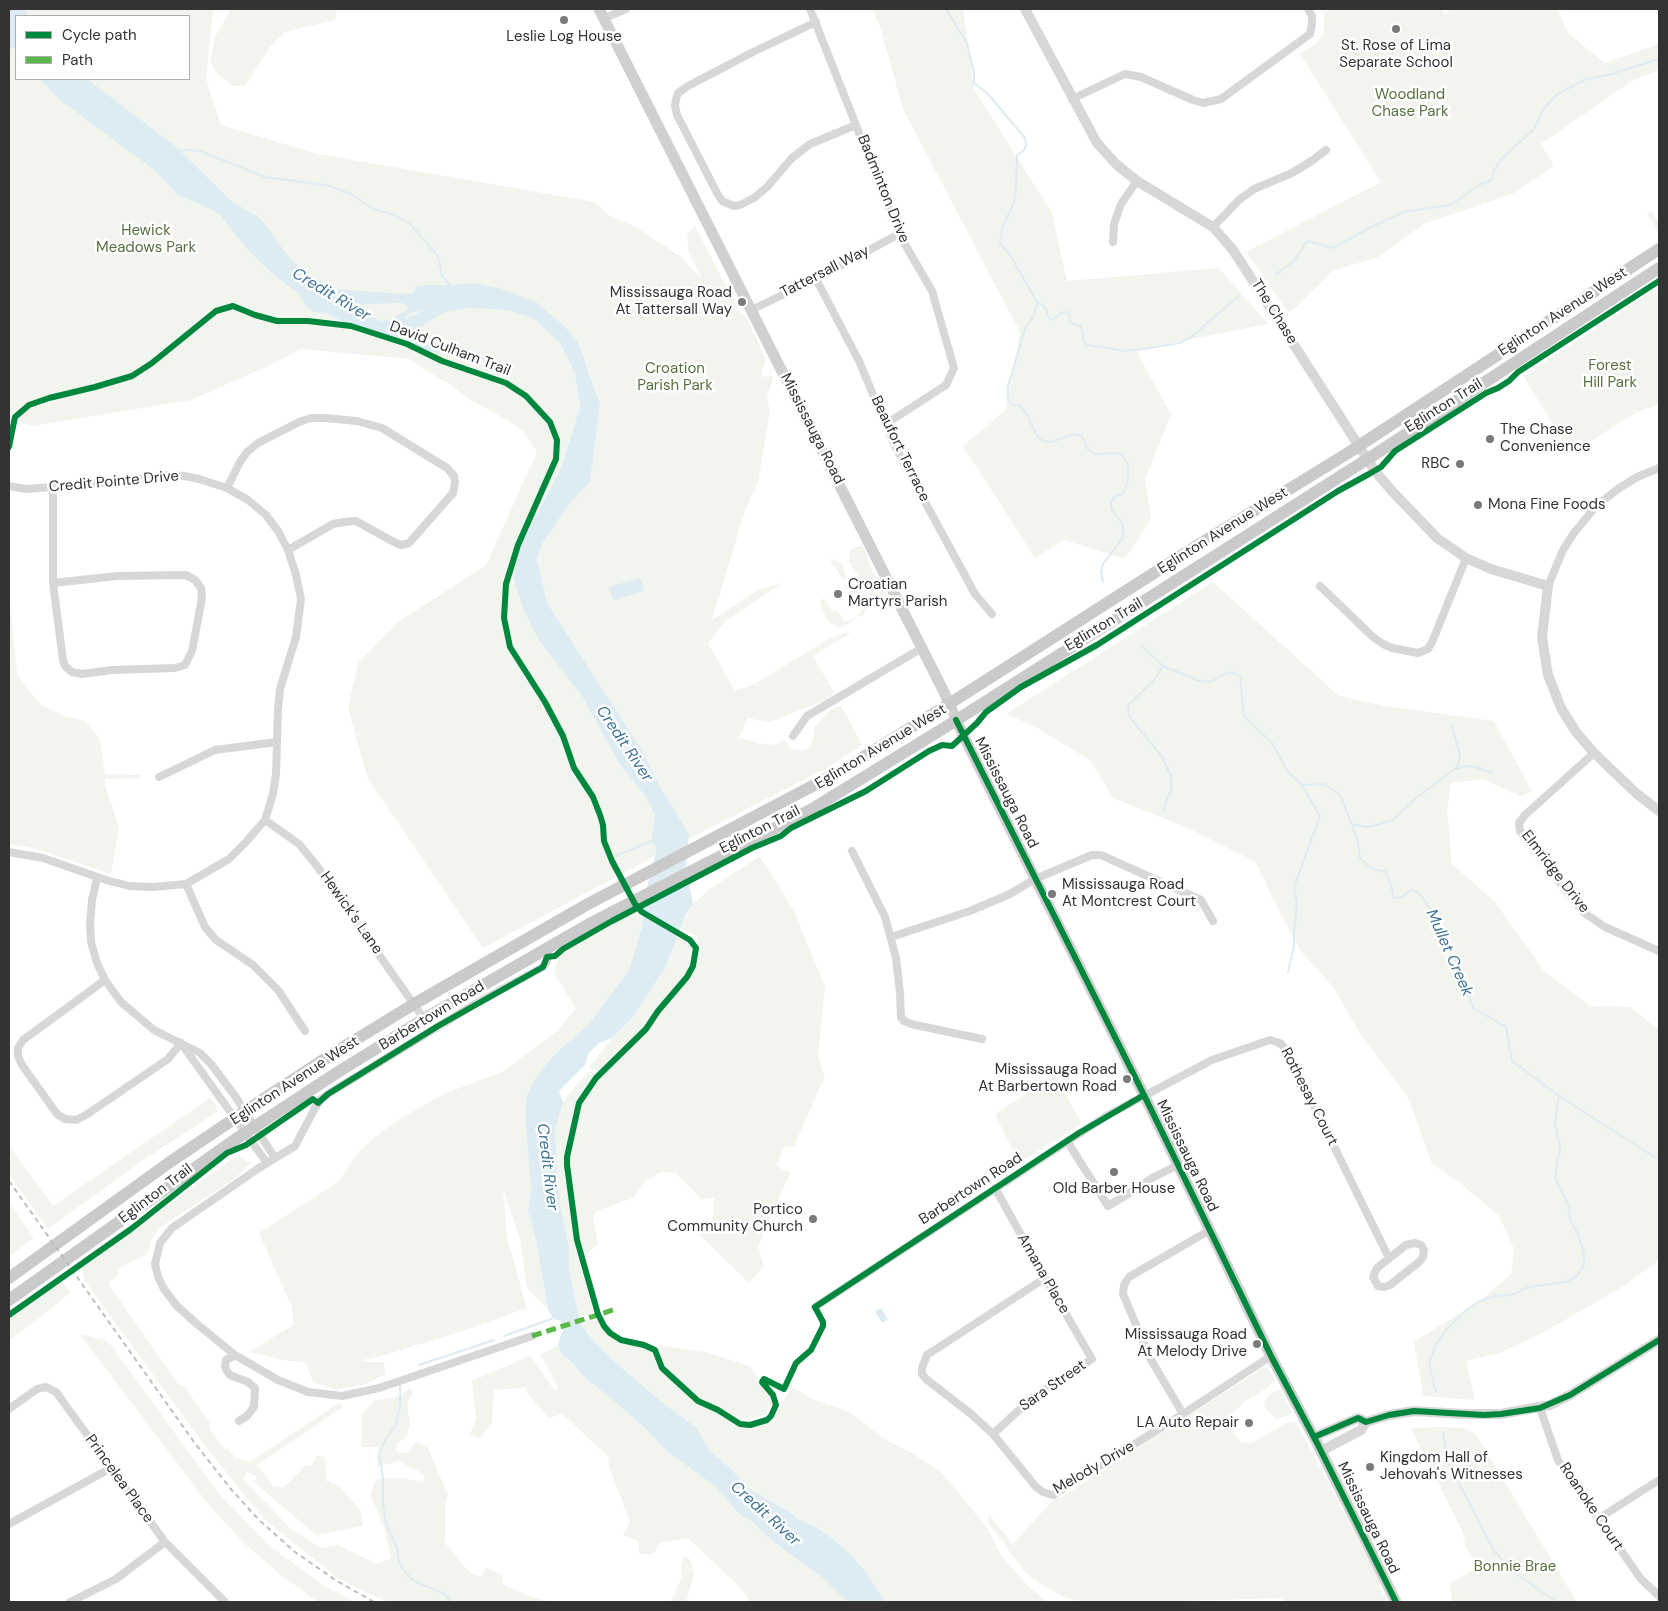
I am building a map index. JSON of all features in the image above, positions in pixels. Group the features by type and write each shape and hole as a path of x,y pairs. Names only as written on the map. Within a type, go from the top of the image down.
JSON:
{"main road":[{"name":"Mississauga Road","path":"602,14 922,648 1271,1356 1314,1437 1396,1602"},
{"name":"Eglinton Avenue West","path":"9,1278 170,1162 314,1066 414,1004 588,904 841,771 1190,550 1359,446 1659,249"},
{"name":"Eglinton Avenue West","path":"9,1300 250,1129 338,1072 424,1019 592,922 812,809 1368,459 1659,268"}],"street":[{"path":"602,14 626,9"},
{"name":"Badminton Drive","path":"810,9 899,234 932,291 954,368 946,385 886,424"},
{"name":"The Chase","path":"1025,9 1097,143 1116,164 1137,181 1212,227 1233,250 1359,446 1390,490 1437,538 1466,558 1491,569 1548,586"},
{"path":"1072,99 1125,74 1141,77 1203,103 1221,99 1310,34 1312,16 1308,9"},
{"path":"816,22 752,52 688,86 678,94 676,99 675,106 678,115 717,194 722,201 734,206 747,202 761,193 792,158 810,144 856,125"},
{"path":"1212,227 1239,200 1254,189 1292,173 1326,150"},
{"path":"1113,242 1114,224 1121,204 1137,181"},
{"name":"Tattersall Way","path":"751,310 816,279 899,234"},
{"name":"Beaufort Terrace","path":"816,279 859,361 906,467 975,594 992,614"},
{"path":"227,488 240,462 248,452 258,444 299,422 311,418 357,421 382,428 448,468 454,476 453,493 410,543 401,545 356,521 350,521 333,524 288,550"},
{"path":"1659,468 1637,477 1596,506 1569,541 1548,586 1542,637 1548,675 1561,708 1576,732 1594,753 1636,793 1659,811"},
{"name":"Credit Pointe Drive","path":"9,486 26,489 169,475 199,479 227,488 248,500 266,515 278,531 288,550 301,599 296,637 280,689 274,784 264,820 245,843 228,859 186,884 153,887 137,886 97,878 43,858 9,852"},
{"path":"53,487 53,583 65,666 72,672 82,674 112,670 175,668 185,665 192,651 202,598 201,588 195,580 186,575 117,576 53,583"},
{"path":"1320,586 1378,640 1392,648 1418,653 1428,649 1433,640 1466,558"},
{"path":"793,736 807,716 922,648"},
{"path":"160,777 215,750 277,742"},
{"name":"Elmridge Drive","path":"1594,753 1524,815 1519,823 1520,831 1583,912 1605,927 1659,951"},
{"name":"Hewick's Lane","path":"264,820 299,844 317,866 424,1019"},
{"path":"852,851 885,917 891,937 896,958 901,1017 904,1021 982,1039"},
{"path":"891,937 970,911 1010,894 1035,879 1084,857 1101,855 1201,900 1213,921"},
{"path":"97,878 92,900 91,942 96,963 105,980 121,1002 154,1030 200,1053 211,1064 250,1129 275,1158"},
{"path":"186,884 205,927 216,940 254,965 278,990 305,1031"},
{"name":"Barbertown Road","path":"532,1336 379,1388 342,1396 308,1392 278,1380 235,1355 183,1311 164,1288 158,1277 155,1264 156,1252 160,1243 172,1228 295,1146 315,1108 328,1094 475,1004 543,967 547,961 547,947"},
{"path":"105,980 22,1040 18,1048 18,1056 22,1065 57,1114 65,1119 76,1120 86,1115 168,1059 180,1043"},
{"name":"Rothesay Court","path":"1144,1095 1212,1060 1267,1040 1274,1040 1280,1043 1286,1048 1292,1059 1389,1258"},
{"path":"180,1043 240,1114 250,1129 267,1163"},
{"name":"Barbertown Road","path":"815,1307 1067,1141 1144,1095"},
{"path":"1067,1141 1108,1206 1144,1185 1152,1178 1178,1165"},
{"name":"Amana Place","path":"995,1188 1044,1278 1092,1359"},
{"path":"1183,1414 1150,1358 1123,1294 1124,1285 1129,1277 1210,1230"},
{"path":"1415,1243 1424,1250 1423,1257 1412,1268 1390,1285 1378,1286 1373,1277 1377,1268 1389,1258 1406,1245 1415,1243"},
{"name":"Melody Drive","path":"1044,1278 927,1355 922,1368 922,1374 926,1380 971,1414 993,1434 1036,1487 1043,1492 1052,1494 1183,1414 1271,1356"},
{"path":"1321,1451 1361,1430 1366,1422 1389,1415 1414,1411 1484,1415 1540,1408 1570,1395 1659,1340"},
{"path":"235,1355 226,1360 225,1367 227,1371 230,1375 248,1382 255,1388 256,1396 254,1407 247,1416 239,1421"},
{"name":"Sara Street","path":"993,1434 1032,1398 1092,1359"},
{"name":"Princelea Place","path":"9,1409 37,1390 46,1387 56,1392 165,1542 225,1602"},
{"name":"Roanoke Court","path":"1540,1408 1558,1460 1641,1579 1659,1596"},
{"path":"1314,1437 1358,1418 1366,1422"},
{"path":"9,1524 111,1468"},
{"path":"1598,1519 1659,1480"},
{"path":"70,1602 116,1579 165,1542"}],"green space":[{"name":"Hewick Meadows Park","path":"25,9 213,9 206,78 221,125 318,154 595,202 608,215 636,227 680,256 702,279 689,253 687,235 695,226 740,313 749,322 766,360 761,373 764,377 773,376 767,397 770,411 758,482 745,511 712,620 758,590 782,583 726,621 708,643 735,691 755,684 827,640 848,632 850,633 813,656 834,692 828,699 770,722 747,718 739,738 768,745 785,741 795,750 806,750 813,740 815,727 830,710 841,705 862,745 827,768 688,839 689,834 659,785 643,752 547,603 537,559 542,544 569,504 590,482 600,404 579,344 550,332 560,343 575,373 580,407 561,468 522,542 513,576 522,606 538,639 582,696 619,763 646,797 655,815 651,841 657,848 655,856 483,948 367,777 348,707 358,663 398,622 486,565 537,452 524,432 507,420 469,399 410,359 301,349 268,366 191,400 32,426 16,422 9,459 9,49 15,48 15,80 190,80 190,15 28,15"},
{"path":"231,9 337,9 335,20 285,32 270,47 245,86 233,86 215,72 210,59 216,35"},
{"path":"872,9 963,9 974,89 1052,213 1067,281 1219,268 1268,324 1136,350 1171,415 1145,479 1151,519 1125,559 1064,540 1035,558 963,446 1006,410 1020,332 903,109 880,26"},
{"name":"Woodland Chase Park","path":"1331,9 1442,9 1445,15 1449,13 1447,9 1558,9 1567,32 1605,63 1659,44 1659,70 1633,80 1541,144 1554,166 1514,193 1424,224 1378,257 1333,271 1296,307 1288,312 1246,252 1381,182 1300,54 1318,42 1324,31 1324,13"},
{"path":"1652,211 1656,219 1659,217 1659,234 1647,214"},
{"name":"Forest Hill Park","path":"1659,287 1659,405 1639,411 1571,453 1523,376"},
{"path":"859,546 864,547 869,564 889,597 886,602 874,601 849,561 850,550"},
{"path":"830,560 843,565 847,577 843,580"},
{"path":"850,582 867,603 867,608 861,616 843,627 837,627 829,622 820,601 824,598 833,612 837,610 844,622 859,617 858,614 861,613 862,609 849,589 847,590 844,586"},
{"path":"1213,582 1339,696 1385,706 1494,721 1532,792 1520,796 1483,779 1451,783 1447,809 1452,864 1495,902 1544,971 1590,1006 1630,1007 1659,1030 1659,1260 1625,1285 1546,1331 1500,1353 1466,1361 1475,1400 1423,1396 1414,1342 1484,1298 1511,1274 1514,1249 1499,1216 1459,1182 1432,1164 1408,1097 1363,1038 1333,987 1300,950 1256,862 1186,827 1113,798 1090,760 1034,726 1006,714"},
{"path":"9,592 17,674 24,684 41,705 64,716 85,721 100,740 105,774 140,775 140,778 105,779 119,827 111,874 37,849 9,844"},
{"path":"760,856 794,911 825,987 818,1057 825,1076 794,1146 784,1147 776,1166 790,1173 758,1246 764,1265 749,1283 698,1233 699,1220 713,1221 714,1198 701,1199 676,1173 660,1172 646,1181 633,1198 596,1211 593,1216 598,1245 584,1256 581,1261 593,1311 589,1315 579,1317 569,1269 569,1246 560,1205 557,1173 555,1129 563,1103 584,1076 589,1072 595,1073 576,1105 567,1146 565,1165 567,1166 582,1104 598,1080 644,1035 691,975 699,961 697,936 680,928 693,904 707,891"},
{"path":"643,907 642,927 629,970 590,1023 552,1057 536,1077 526,1098 526,1127 531,1191 528,1210 536,1240 548,1309 527,1288 520,1239 503,1189 507,1237 527,1308 462,1331 382,1356 362,1360 364,1362 384,1362 385,1374 364,1385 333,1389 313,1382 305,1362 289,1361 249,1352 293,1325 292,1307 259,1233 338,1182 359,1152 398,1120 444,1094 502,1072 557,1031 576,1009 554,972 560,954"},
{"path":"677,935 692,944 693,957 686,973 657,1008 642,1031 620,1054 597,1072 589,1068 612,1038 633,1017 666,966"},
{"path":"1055,1075 1082,1124 1019,1163 995,1114"},
{"path":"210,1098 217,1107 217,1112 142,1161 48,1229 9,1174 9,1145 53,1206"},
{"path":"238,1155 250,1163 237,1177 159,1228 151,1240 148,1254 124,1265 119,1269 118,1275 110,1281 109,1285 178,1384 184,1386 210,1423 210,1429 225,1450 228,1449 236,1458 250,1462 339,1403 343,1407 257,1465 274,1487 284,1487 306,1465 312,1466 317,1456 325,1457 326,1481 338,1485 360,1510 363,1526 316,1535 254,1482 257,1477 247,1472 243,1479 290,1528 321,1548 338,1545 377,1564 391,1558 384,1527 370,1495 376,1479 404,1478 423,1483 425,1475 399,1461 377,1467 379,1447 362,1447 362,1414 375,1400 398,1397 410,1388 413,1391 407,1404 410,1424 406,1438 396,1444 397,1452 406,1453 416,1442 428,1448 448,1495 445,1504 445,1543 469,1572 481,1577 486,1568 502,1575 503,1585 534,1598 552,1602 387,1602 339,1579 264,1519 202,1442 85,1281 81,1267"},
{"path":"9,1203 34,1238 9,1256"},
{"path":"61,1281 71,1292 9,1340 9,1319"},
{"path":"596,1318 611,1336 620,1341 654,1352 660,1369 696,1403 716,1411 738,1426 758,1427 773,1419 792,1387 812,1399 849,1412 884,1439 914,1454 943,1474 987,1528 1000,1554 1028,1586 1047,1602 885,1602 868,1575 837,1542 814,1526 800,1520 748,1488 731,1469 710,1451 696,1427 668,1407 617,1364 591,1338 581,1323"},
{"path":"80,1334 108,1341 219,1494 272,1548 323,1585 355,1602 318,1602 281,1575 243,1542 208,1504"},
{"path":"558,1345 563,1356 570,1360 580,1373 640,1423 667,1451 716,1487 740,1515 750,1520 775,1543 823,1578 847,1602 750,1602 742,1589 688,1538 659,1543 654,1554 639,1554 639,1541 623,1535 630,1522 609,1466 608,1456 562,1414 548,1418 524,1388 494,1390 492,1424 479,1438 470,1434 476,1418 472,1381 530,1356 555,1391 559,1389 541,1355"},
{"path":"658,1345 705,1352 750,1366 760,1384 769,1394 772,1403 766,1414 747,1420 727,1413 698,1397 662,1363"},
{"path":"1263,1368 1268,1368 1275,1380 1267,1388 1244,1402 1230,1416 1228,1425 1240,1442 1252,1443 1286,1423 1296,1422 1379,1580 1380,1588 1387,1602 1286,1602 1281,1598 1085,1602 1064,1597 1036,1581 1025,1572 988,1522 989,1515 1013,1544 1054,1499 1060,1498"},
{"path":"1280,1390 1292,1413 1277,1420 1265,1408 1264,1402 1270,1394"},
{"name":"Bonnie Brae","path":"1411,1428 1463,1428 1476,1434 1577,1602 1452,1602 1450,1584 1479,1566 1466,1548 1462,1530"},
{"path":"683,1557 690,1559 694,1575 686,1602 671,1602 682,1576"}],"water":[{"path":"9,9 25,9 28,15 15,15 15,48 9,49"},
{"name":"Credit River","path":"41,80 88,80 175,146 231,201 260,218 291,260 309,274 335,289 402,294 413,293 416,287 427,285 474,283 502,289 536,302 564,326 579,344 600,404 590,482 569,504 542,544 537,559 547,603 643,752 659,785 689,834 686,868 693,904 685,916 666,966 633,1017 612,1038 599,1043 588,1054 585,1065 559,1091 563,1103 555,1129 557,1173 560,1205 569,1246 569,1269 580,1322 591,1338 617,1364 668,1407 696,1427 710,1451 731,1469 748,1488 800,1520 814,1526 837,1542 868,1575 885,1602 847,1602 823,1578 775,1543 750,1520 740,1515 716,1487 667,1451 640,1423 580,1373 570,1360 563,1356 558,1345 563,1329 561,1321 553,1319 548,1309 536,1240 528,1210 531,1191 526,1127 526,1098 536,1077 552,1057 590,1023 629,970 642,927 645,895 657,848 651,841 655,815 646,797 619,763 582,696 538,639 522,606 513,576 522,542 561,468 580,407 575,373 560,343 535,319 509,310 469,308 445,312 415,330 412,335 422,343 438,343 467,348 492,362 488,364 470,355 430,352 411,342 343,322 327,313 315,312 308,308 297,292 275,276 248,250 221,216 209,208 178,195 157,172 59,99","holes":["403,303 408,306 406,311 387,321 381,321 372,317 357,310 354,306 358,304","425,309 430,311 416,318 407,328 400,330 407,314"]},
{"path":"640,578 644,591 613,600 609,587"},
{"path":"881,1308 888,1319 882,1323 875,1311"}],"waterway":[{"name":"Mullet Creek","path":"946,9 967,43 974,73 974,83 987,93 1025,138 1026,146 1017,155 1014,202 1003,226 1000,243 1010,255 1037,302 1034,315 1025,329 1008,386 1008,400 1012,405 1019,405 1025,411 1037,436 1043,441 1051,442 1074,434 1082,436 1087,448 1094,454 1116,453 1122,455 1128,465 1126,488 1122,494 1114,497 1111,503 1111,509 1122,523 1122,539 1103,564 1101,572 1103,582"},
{"path":"1276,274 1293,262 1307,241 1333,248 1373,226 1404,212 1450,205 1481,184 1492,180 1493,172 1501,159 1534,129 1542,111 1556,95 1584,80 1611,74 1659,59"},
{"path":"177,151 200,151 265,177 326,185 351,194 371,208 395,215 410,224 438,256 442,276 452,287"},
{"path":"1038,302 1045,307 1049,318 1052,320 1061,313 1067,312 1070,315 1071,323 1080,326 1083,331 1083,342 1088,345 1126,351 1180,343 1191,337 1239,296"},
{"name":"Credit River","path":"386,328 402,327 426,316"},
{"name":"Mullet Creek","path":"1142,646 1163,666 1197,680 1211,682 1230,672 1240,676 1244,716 1273,744 1287,771 1302,785 1324,784 1340,795 1358,842 1360,858 1371,868 1386,872 1394,898 1402,897 1411,890 1419,893 1430,908 1461,973 1473,1008 1506,1027 1512,1061 1559,1096 1555,1123 1560,1147 1555,1177 1568,1205 1571,1222 1579,1236 1584,1255 1584,1265 1577,1276 1566,1282 1529,1287 1511,1295 1495,1296 1480,1301 1465,1311 1446,1330 1435,1346 1429,1364 1436,1392"},
{"path":"1163,666 1155,679 1129,704 1128,714 1161,755 1171,776 1172,788 1163,809"},
{"path":"1452,727 1460,755 1455,769"},
{"path":"1354,825 1368,827 1393,820 1416,798 1455,769 1466,766 1493,773"},
{"path":"1288,972 1294,946 1297,904 1294,887 1320,816 1302,785"},
{"path":"615,856 652,841"},
{"path":"1559,1096 1656,1158"},
{"path":"504,1336 554,1318"},
{"path":"419,1365 494,1340"},
{"path":"400,1386 400,1406 396,1425 385,1440 379,1455 383,1478 383,1506 386,1524 397,1548 403,1570 414,1581 444,1594 451,1602"},
{"name":"Mullet Creek","path":"1443,1432 1448,1462 1494,1551 1515,1573 1557,1602"}],"railway":[{"path":"9,1181 194,1442 230,1488 258,1519 295,1552 337,1581 374,1602"}],"marked path":[{"path":"532,1336 616,1309"}],"cycle path":[{"name":"Eglinton Trail","path":"9,1315 131,1229 227,1153 246,1145 313,1099 318,1103 328,1094 438,1026 543,967 547,957 555,956 563,949 612,921 866,791 929,751 942,745 952,746 986,712 1021,687 1097,645 1338,491 1381,467 1395,451 1486,393 1509,381 1518,372 1659,281"},
{"name":"David Culham Trail","path":"9,447 15,417 29,405 132,376 152,363 216,311 233,306 277,321 308,321 351,326 407,344 442,361 506,383 526,396 550,422 557,440 556,459 518,545 506,584 504,618 510,647 545,702 563,736 574,768 593,797 603,825 604,841 612,861 635,904 642,912 690,940 696,948 693,966 687,977 658,1011 646,1029 596,1078 579,1103 567,1157 577,1240 598,1314 604,1326 610,1333 621,1340 644,1345 655,1350 662,1368 698,1401 718,1410 740,1424 750,1425 767,1420 776,1405 773,1395 762,1382 764,1379 784,1389 796,1363 811,1350 823,1326 823,1322 815,1307 1079,1133 1144,1095"},
{"path":"956,720 1144,1095 1271,1356 1317,1443 1396,1602"},
{"path":"1314,1437 1358,1418 1366,1422 1389,1415 1414,1411 1484,1415 1540,1408 1570,1395 1659,1340"}],"place":[{"name":"Leslie Log House","path":"564,20"},
{"name":"St. Rose of Lima Separate School","path":"1396,29"},
{"name":"Mississauga Road At Tattersall Way","path":"742,302"},
{"name":"The Chase Convenience","path":"1490,439"},
{"name":"RBC","path":"1460,464"},
{"name":"Mona Fine Foods","path":"1478,505"},
{"name":"Croatian Martyrs Parish","path":"838,594"},
{"name":"Mississauga Road At Montcrest Court","path":"1052,894"},
{"name":"Mississauga Road At Barbertown Road","path":"1127,1079"},
{"name":"Old Barber House","path":"1114,1172"},
{"name":"Portico Community Church","path":"813,1219"},
{"name":"Mississauga Road At Melody Drive","path":"1257,1344"},
{"name":"LA Auto Repair","path":"1249,1423"},
{"name":"Kingdom Hall of Jehovah's Witnesses","path":"1370,1467"}],"park label":[{"name":"Croation Parish Park","path":"675,378"}]}
